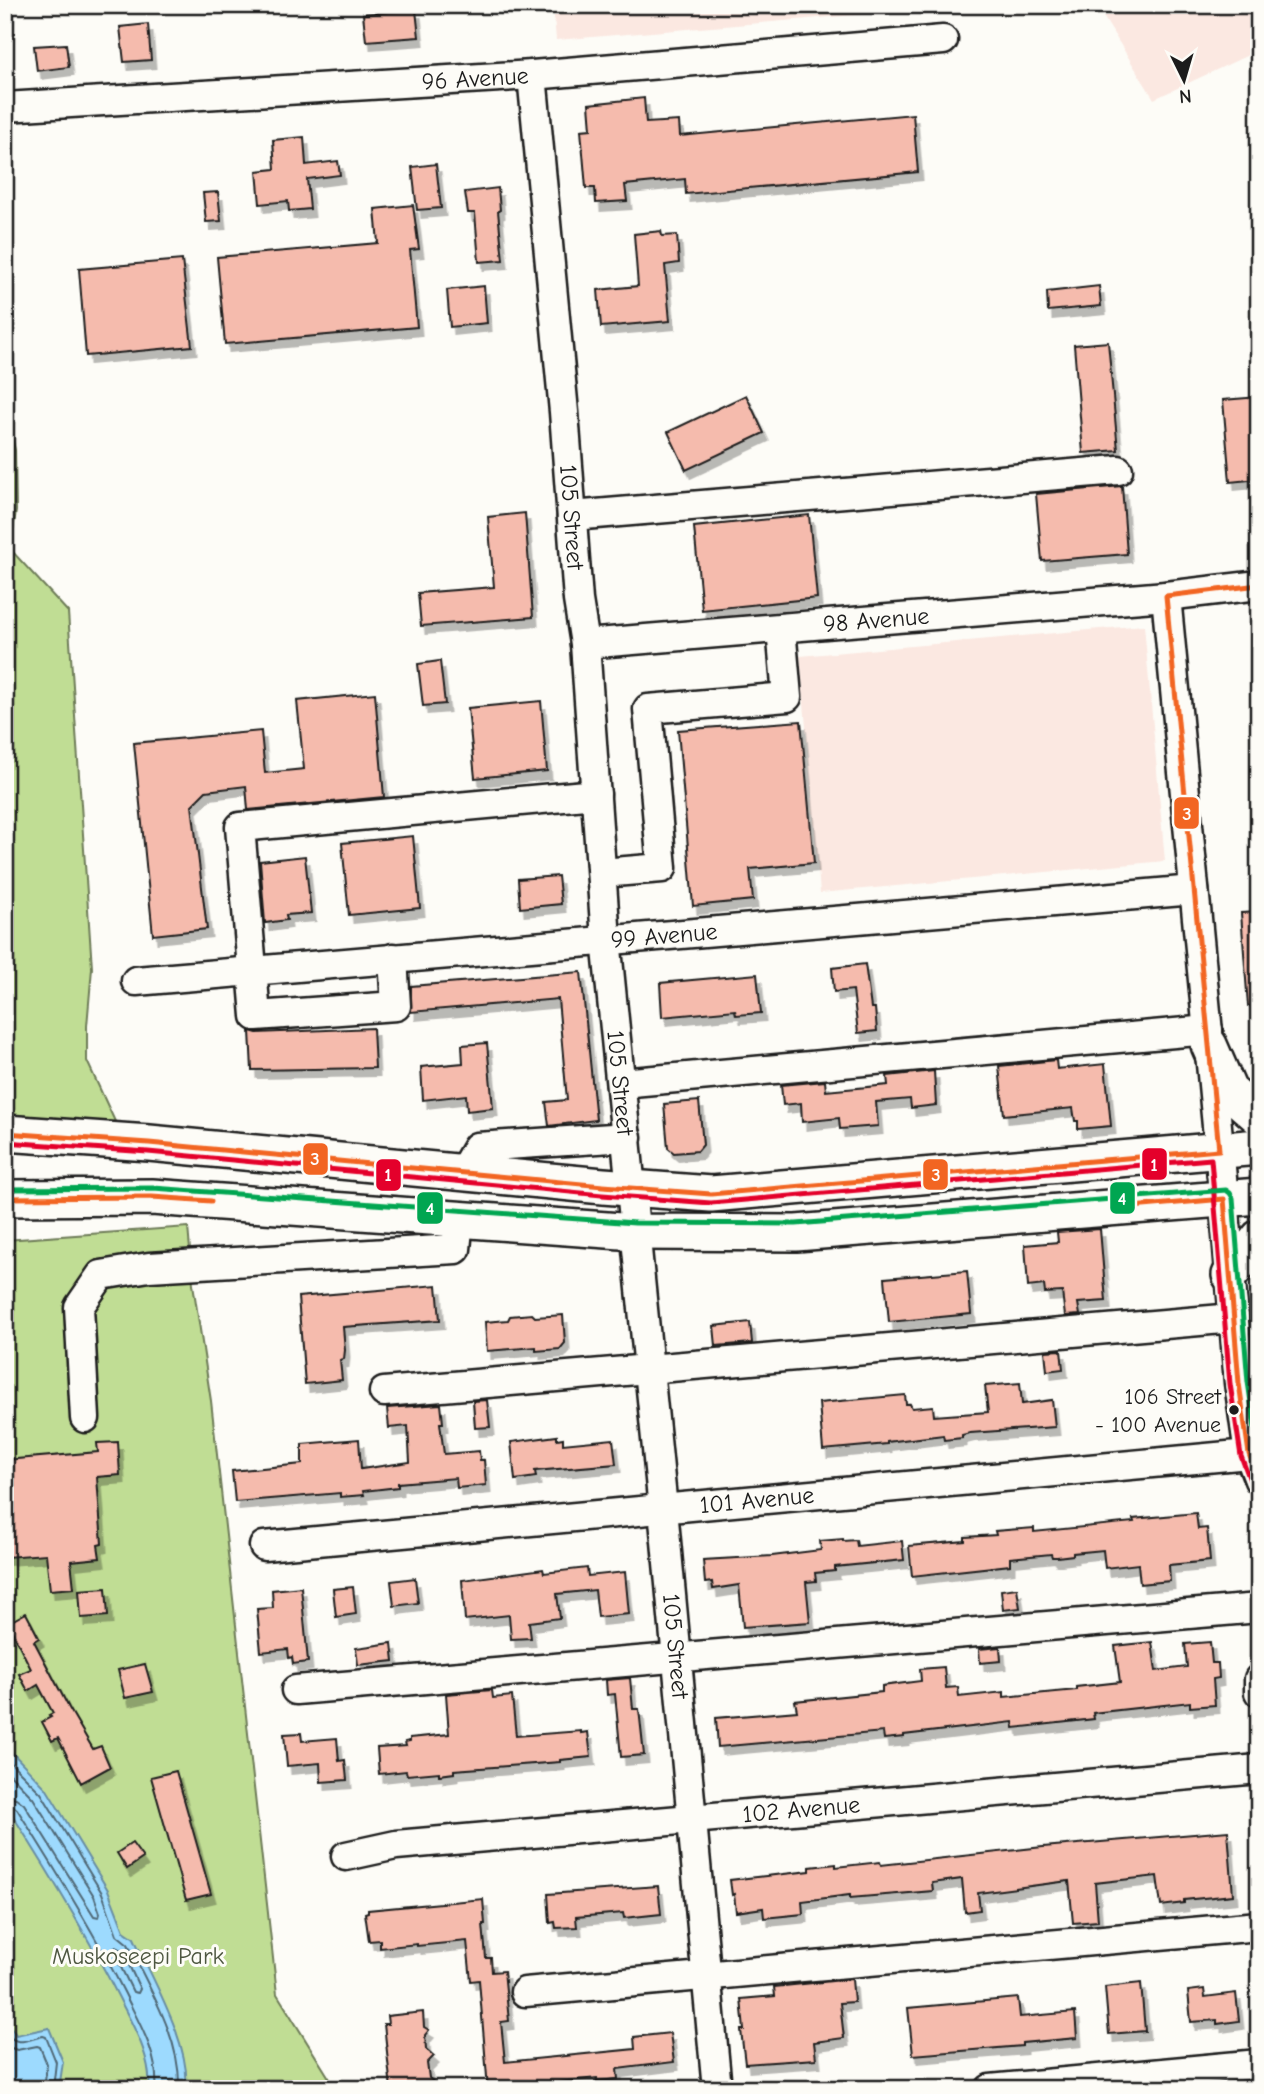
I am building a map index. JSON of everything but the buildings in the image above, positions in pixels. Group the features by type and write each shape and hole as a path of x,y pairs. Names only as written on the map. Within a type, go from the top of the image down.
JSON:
{"main road":[{"path":"1208,1037 1229,1091 1259,1117"},
{"path":"5,1133 149,1143 710,1194 1259,1147"},
{"path":"5,1198 152,1197 635,1231 796,1233 1259,1196"},
{"path":"1230,1275 1259,1238"}],"street":[{"name":"96 Avenue","path":"5,107 532,75 943,40"},
{"name":"105 Street","path":"532,75 564,412 578,600 585,644 606,939 678,1658 717,2089"},
{"path":"572,516 1118,470"},
{"name":"98 Avenue","path":"585,644 1166,596 1259,585"},
{"path":"1166,596 1239,1383 1249,1454 1259,1480"},
{"path":"602,873 662,868 648,709 787,697 781,628"},
{"path":"393,958 396,1006 256,1016 240,827 596,794"},
{"name":"99 Avenue","path":"136,981 1194,890"},
{"path":"621,1083 1208,1037"},
{"path":"462,1173 477,1147 627,1137"},
{"path":"85,1418 79,1307 102,1275 149,1267 456,1249 458,1219"},
{"path":"384,1392 1234,1318"},
{"name":"101 Avenue","path":"264,1546 1249,1454"},
{"path":"296,1690 1259,1608"},
{"path":"1259,1679 1259,1688"},
{"name":"102 Avenue","path":"346,1856 396,1845 1259,1769"},
{"path":"525,1992 1259,1926"},
{"path":"990,2089 1259,2064"}],"shaded area":[{"path":"553,5 974,5 556,40"},
{"path":"1096,5 1259,5 1259,50 1154,99"},
{"path":"1144,625 1165,861 820,893 800,656"},
{"path":"1259,1261 1259,1411 1253,1379 1250,1278"}],"green space":[{"path":"5,407 15,450 16,511 10,549 68,612 92,968 87,1061 118,1128 5,1125"},
{"name":"Muskoseepi Park","path":"188,1227 193,1284 211,1401 277,1994 336,2089 5,2089 5,1240"}],"water":[{"path":"5,1745 46,1788 108,1890 124,1931 134,1938 169,2012 183,2052 186,2089 149,2089 145,2054 107,1974 26,1836 11,1813 5,1812"},
{"path":"5,1996 11,2027 16,2035 49,2028 63,2062 59,2089 5,2089"}],"transit line":[{"name":"3","path":"5,1133 149,1143 711,1194 1219,1150 1166,596 1259,585"},
{"name":"1","path":"5,1142 148,1152 711,1203 1211,1159 1230,1384 1241,1456 1251,1483"},
{"name":"4","path":"5,1189 153,1188 635,1223 796,1224 1226,1190 1233,1198 1248,1382 1259,1455"},
{"name":"3","path":"5,1198 152,1197 211,1201"},
{"name":"3","path":"1120,1208 1224,1199 1239,1383 1249,1454 1259,1479"}],"place":[{"name":"106 Street - 100 Avenue","path":"1234,1410"}]}
